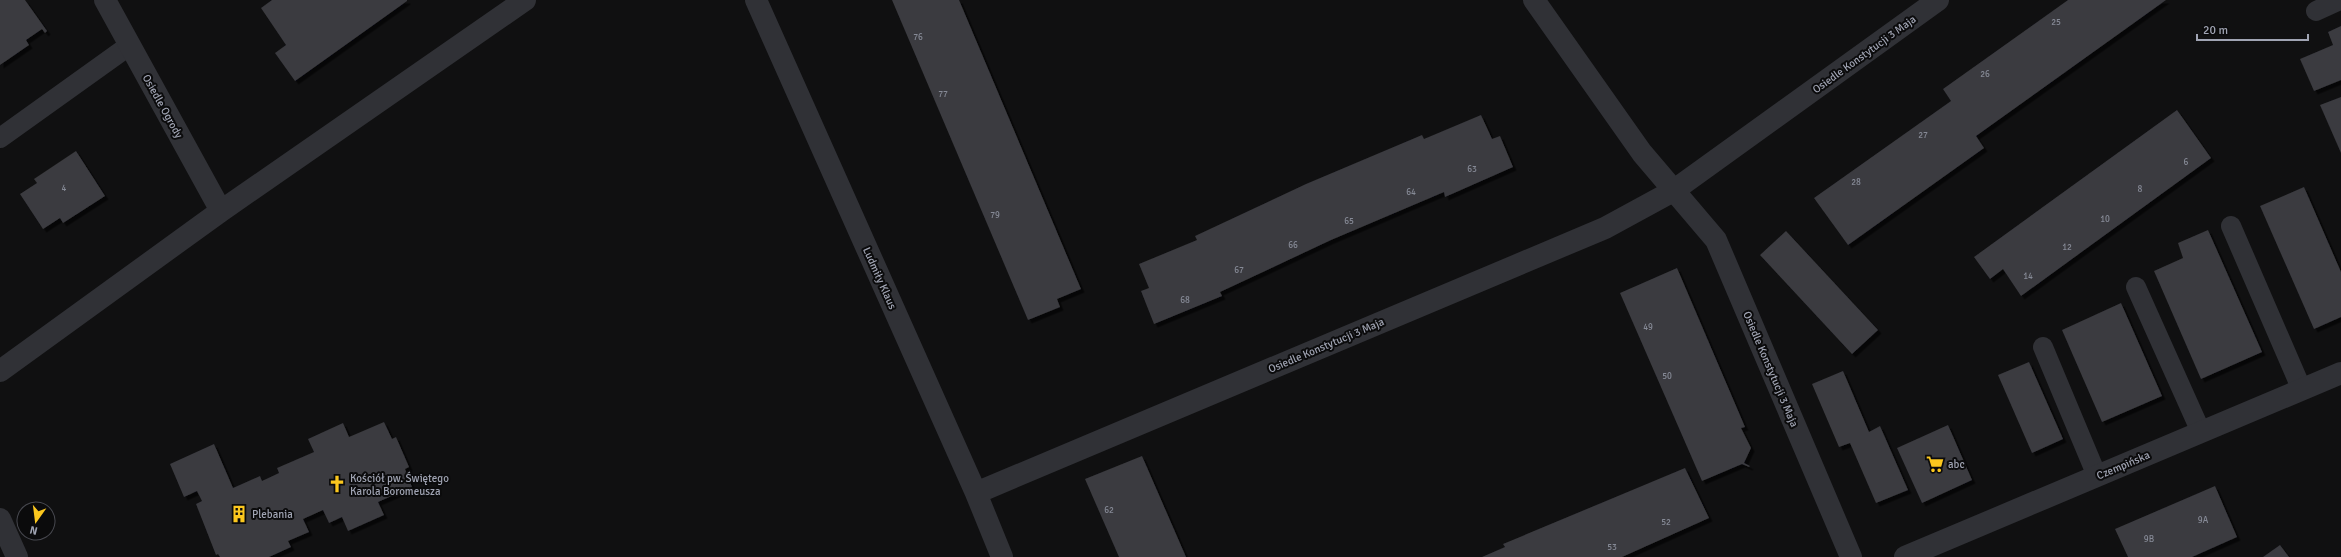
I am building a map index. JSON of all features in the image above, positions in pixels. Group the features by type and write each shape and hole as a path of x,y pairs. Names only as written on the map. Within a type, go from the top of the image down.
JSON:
{"street":[{"name":"Osiedle Ogrody","path":"105,0 221,212"},
{"path":"0,371 221,212 525,0"},
{"name":"Ludmiły Klaus","path":"756,0 976,493 1002,557"},
{"name":"Osiedle Konstytucji 3 Maja","path":"1534,0 1642,153 1716,240 1851,557"},
{"name":"Osiedle Konstytucji 3 Maja","path":"976,493 1605,228 1673,191 1938,0"},
{"name":"Czempińska","path":"1905,557 2341,373"},
{"path":"0,518 17,557"}],"lane":[{"path":"2316,11 2340,0"},
{"path":"0,138 130,45"},
{"path":"2231,226 2302,390"},
{"path":"2136,287 2201,432"},
{"path":"2043,347 2098,476"}],"building":[{"path":"0,0 25,0 47,31 45,33 42,29 26,40 29,45 0,65"},
{"path":"272,0 407,1 295,81 275,53 286,45 261,8"},
{"path":"892,0 959,0 1081,289 1057,299 1060,307 1028,320"},
{"path":"2068,0 2166,0 1976,136 1984,148 1848,245 1814,198 1951,101 1943,89"},
{"path":"2341,26 2341,80 2314,91 2300,59 2333,45 2328,32"},
{"path":"2341,97 2341,153 2320,105"},
{"path":"2177,110 2211,158 2021,296 2003,269 1990,279 1974,257"},
{"path":"1481,115 1492,139 1500,136 1513,167 1445,197 1444,192 1331,240 1220,292 1222,296 1154,324 1141,291 1149,288 1139,264 1197,240 1195,236 1306,184 1422,135 1424,139"},
{"path":"76,151 105,196 63,223 60,218 43,229 20,194 37,183 34,179"},
{"path":"2304,187 2341,272 2341,317 2314,329 2260,206"},
{"path":"2208,230 2262,352 2201,379 2154,271 2183,258 2178,243"},
{"path":"1786,231 1878,330 1852,354 1760,255"},
{"path":"1677,268 1745,427 1741,428 1751,448 1744,463 1750,466 1749,467 1742,464 1702,481 1620,293"},
{"path":"2121,303 2162,396 2102,422 2062,330"},
{"path":"2029,362 2063,439 2032,453 1998,375"},
{"path":"1843,371 1869,432 1880,426 1908,490 1876,503 1850,443 1839,447 1812,384"},
{"path":"384,422 392,439 396,437 409,467 405,469 412,487 378,502 384,515 348,531 342,517 329,523 323,510 303,519 309,532 288,541 291,547 269,557 220,557 218,554 216,555 196,504 202,501 197,491 184,497 170,464 214,444 233,488 260,476 262,481 279,473 277,468 314,452 308,439 343,423 349,437"},
{"name":"abc","path":"1948,425 1972,480 1922,503 1897,448"},
{"path":"1142,456 1186,557 1119,557 1085,479"},
{"path":"1685,468 1709,518 1622,557 1482,557 1505,547 1503,544"},
{"path":"2215,486 2237,537 2192,557 2128,557 2115,529"},
{"path":"2280,545 2289,557 2263,557"}],"place":[{"name":"abc","path":"1935,464"},
{"name":"Kościół pw. Świętego Karola Boromeusza","path":"337,484"},
{"name":"Plebania","path":"239,514"}]}
